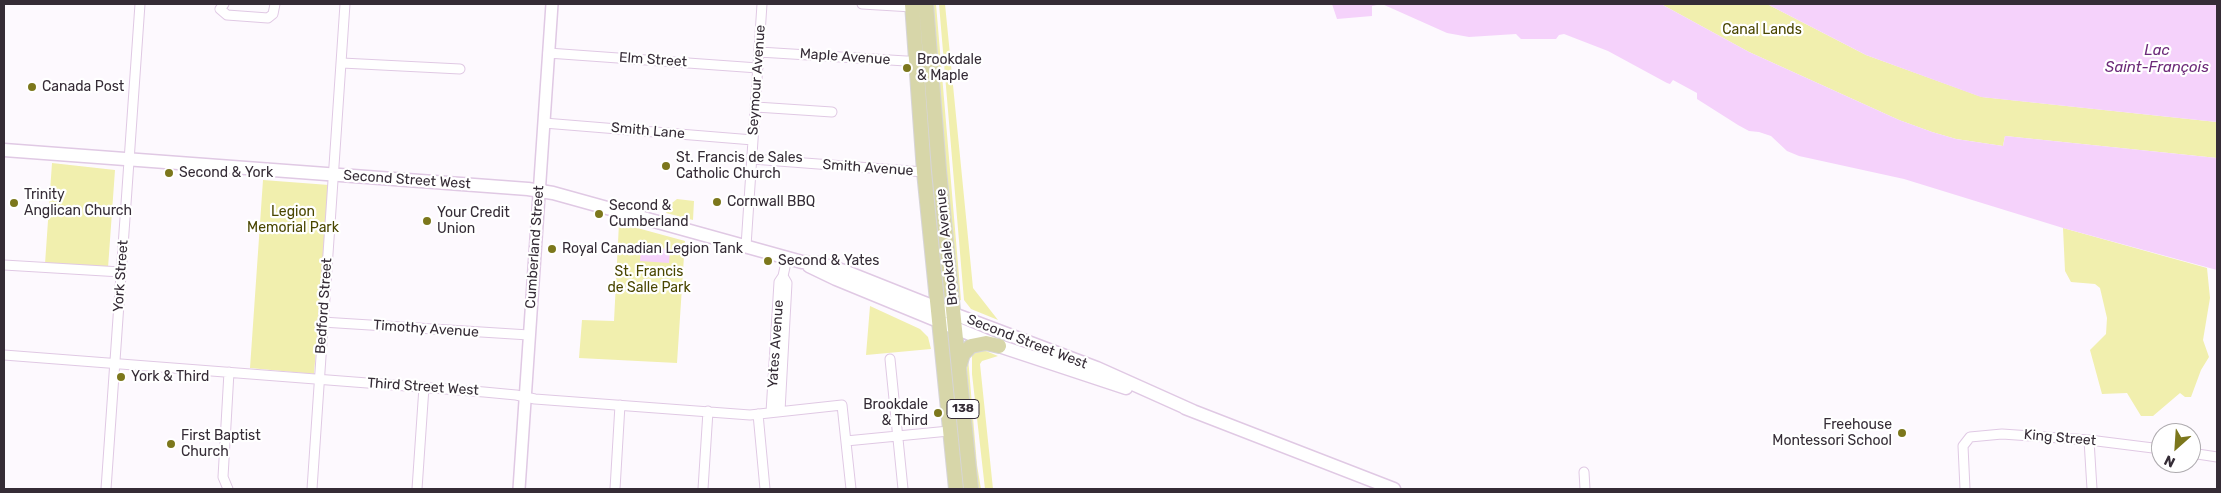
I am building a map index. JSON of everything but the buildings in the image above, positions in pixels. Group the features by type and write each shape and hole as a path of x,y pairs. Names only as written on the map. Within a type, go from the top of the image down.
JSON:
{"main road":[{"name":"Brookdale Avenue","path":"926,4 971,489"},
{"name":"Brookdale Avenue","path":"912,5 924,172 956,489"},
{"name":"Second Street West","path":"4,150 554,193 802,262 836,279 938,315 956,329 999,346 1193,411"},
{"name":"Second Street West","path":"938,315 954,314 1097,368 1193,411 1360,478 1394,489"},
{"path":"959,367 963,354 971,346 986,343 999,346"}],"street":[{"name":"York Street","path":"106,489 140,4"},
{"path":"224,4 220,9 227,15 268,18 273,14 275,4"},
{"name":"Bedford Street","path":"312,489 322,322 335,175 346,4"},
{"name":"Cumberland Street","path":"519,489 552,4"},
{"name":"Seymour Avenue","path":"746,246 762,4"},
{"path":"862,4 912,5"},
{"name":"Maple Avenue","path":"759,52 916,62 931,61"},
{"name":"Elm Street","path":"548,53 758,68"},
{"path":"342,63 460,69"},
{"path":"756,107 832,112"},
{"name":"Smith Lane","path":"544,123 753,140"},
{"name":"Smith Avenue","path":"752,159 924,172"},
{"name":"Yates Avenue","path":"775,412 781,326 787,283 784,276 787,258"},
{"path":"4,265 121,272"},
{"name":"Timothy Avenue","path":"322,322 529,335"},
{"name":"Third Street West","path":"4,355 424,387 620,405 758,414 842,405 846,441"},
{"path":"890,359 903,489"},
{"path":"228,489 224,477 229,372"},
{"path":"417,489 424,387"},
{"path":"614,489 620,405"},
{"path":"703,489 708,411"},
{"path":"758,414 765,489"},
{"path":"851,489 846,441 949,431"},
{"name":"King Street","path":"1965,489 1962,446 1970,437 2002,434 2089,440 2151,448"},
{"path":"2089,440 2092,489"},
{"path":"2201,455 2217,457"},
{"path":"1584,472 1585,489"}],"green space":[{"path":"931,4 936,4 961,300 958,301"},
{"path":"939,4 945,4 973,288 998,320 971,309 964,300"},
{"name":"Canal Lands","path":"1661,4 1767,4 1866,55 1982,97 2217,122 2217,158 2005,136 2003,146 1956,139 1899,120 1749,52"},
{"path":"52,163 115,170 108,268 45,264"},
{"name":"Legion Memorial Park","path":"263,180 329,185 314,374 250,368"},
{"path":"677,199 694,201 693,220 666,213 667,207"},
{"name":"St. Francis de Salle Park","path":"619,223 685,241 677,363 579,358 582,320 614,321"},
{"path":"2063,228 2207,268 2210,298 2203,340 2209,357 2201,370 2191,397 2185,397 2180,393 2153,416 2141,416 2127,393 2102,394 2090,350 2106,334 2107,318 2100,288 2095,284 2071,282 2065,271"},
{"path":"870,306 920,329 928,337 931,349 866,355"},
{"path":"981,349 998,356 982,361 980,364 993,489 985,489 972,374 972,354"},
{"path":"968,357 977,465 981,489 975,489 964,372"}],"water":[{"path":"1332,4 1382,4 1372,6 1372,16 1337,19"},
{"path":"1382,4 1661,4 1749,52 1899,120 1956,139 2003,146 2005,136 2217,158 2217,270 2063,228 1904,179 1799,156 1787,151 1771,136 1749,131 1738,125 1697,99 1697,93 1673,80 1670,84 1667,83 1608,51 1564,34 1559,35 1556,39 1521,39 1516,34 1469,37 1447,33"},
{"name":"Lac Saint-François","path":"1767,4 2217,4 2217,122 1981,97 1866,55"},
{"path":"641,247 670,249 669,263 640,261"}],"place":[{"name":"Brookdale & Maple","path":"907,68"},
{"name":"Canada Post","path":"32,87"},
{"name":"St. Francis de Sales Catholic Church","path":"666,166"},
{"name":"Second & York","path":"169,173"},
{"name":"Cornwall BBQ","path":"717,202"},
{"name":"Trinity Anglican Church","path":"14,203"},
{"name":"Second & Cumberland","path":"599,214"},
{"name":"Your Credit Union","path":"427,221"},
{"name":"Royal Canadian Legion Tank","path":"552,249"},
{"name":"Second & Yates","path":"768,261"},
{"name":"York & Third","path":"121,377"},
{"name":"Brookdale & Third","path":"938,413"},
{"name":"Freehouse Montessori School","path":"1902,433"},
{"name":"First Baptist Church","path":"171,444"}]}
